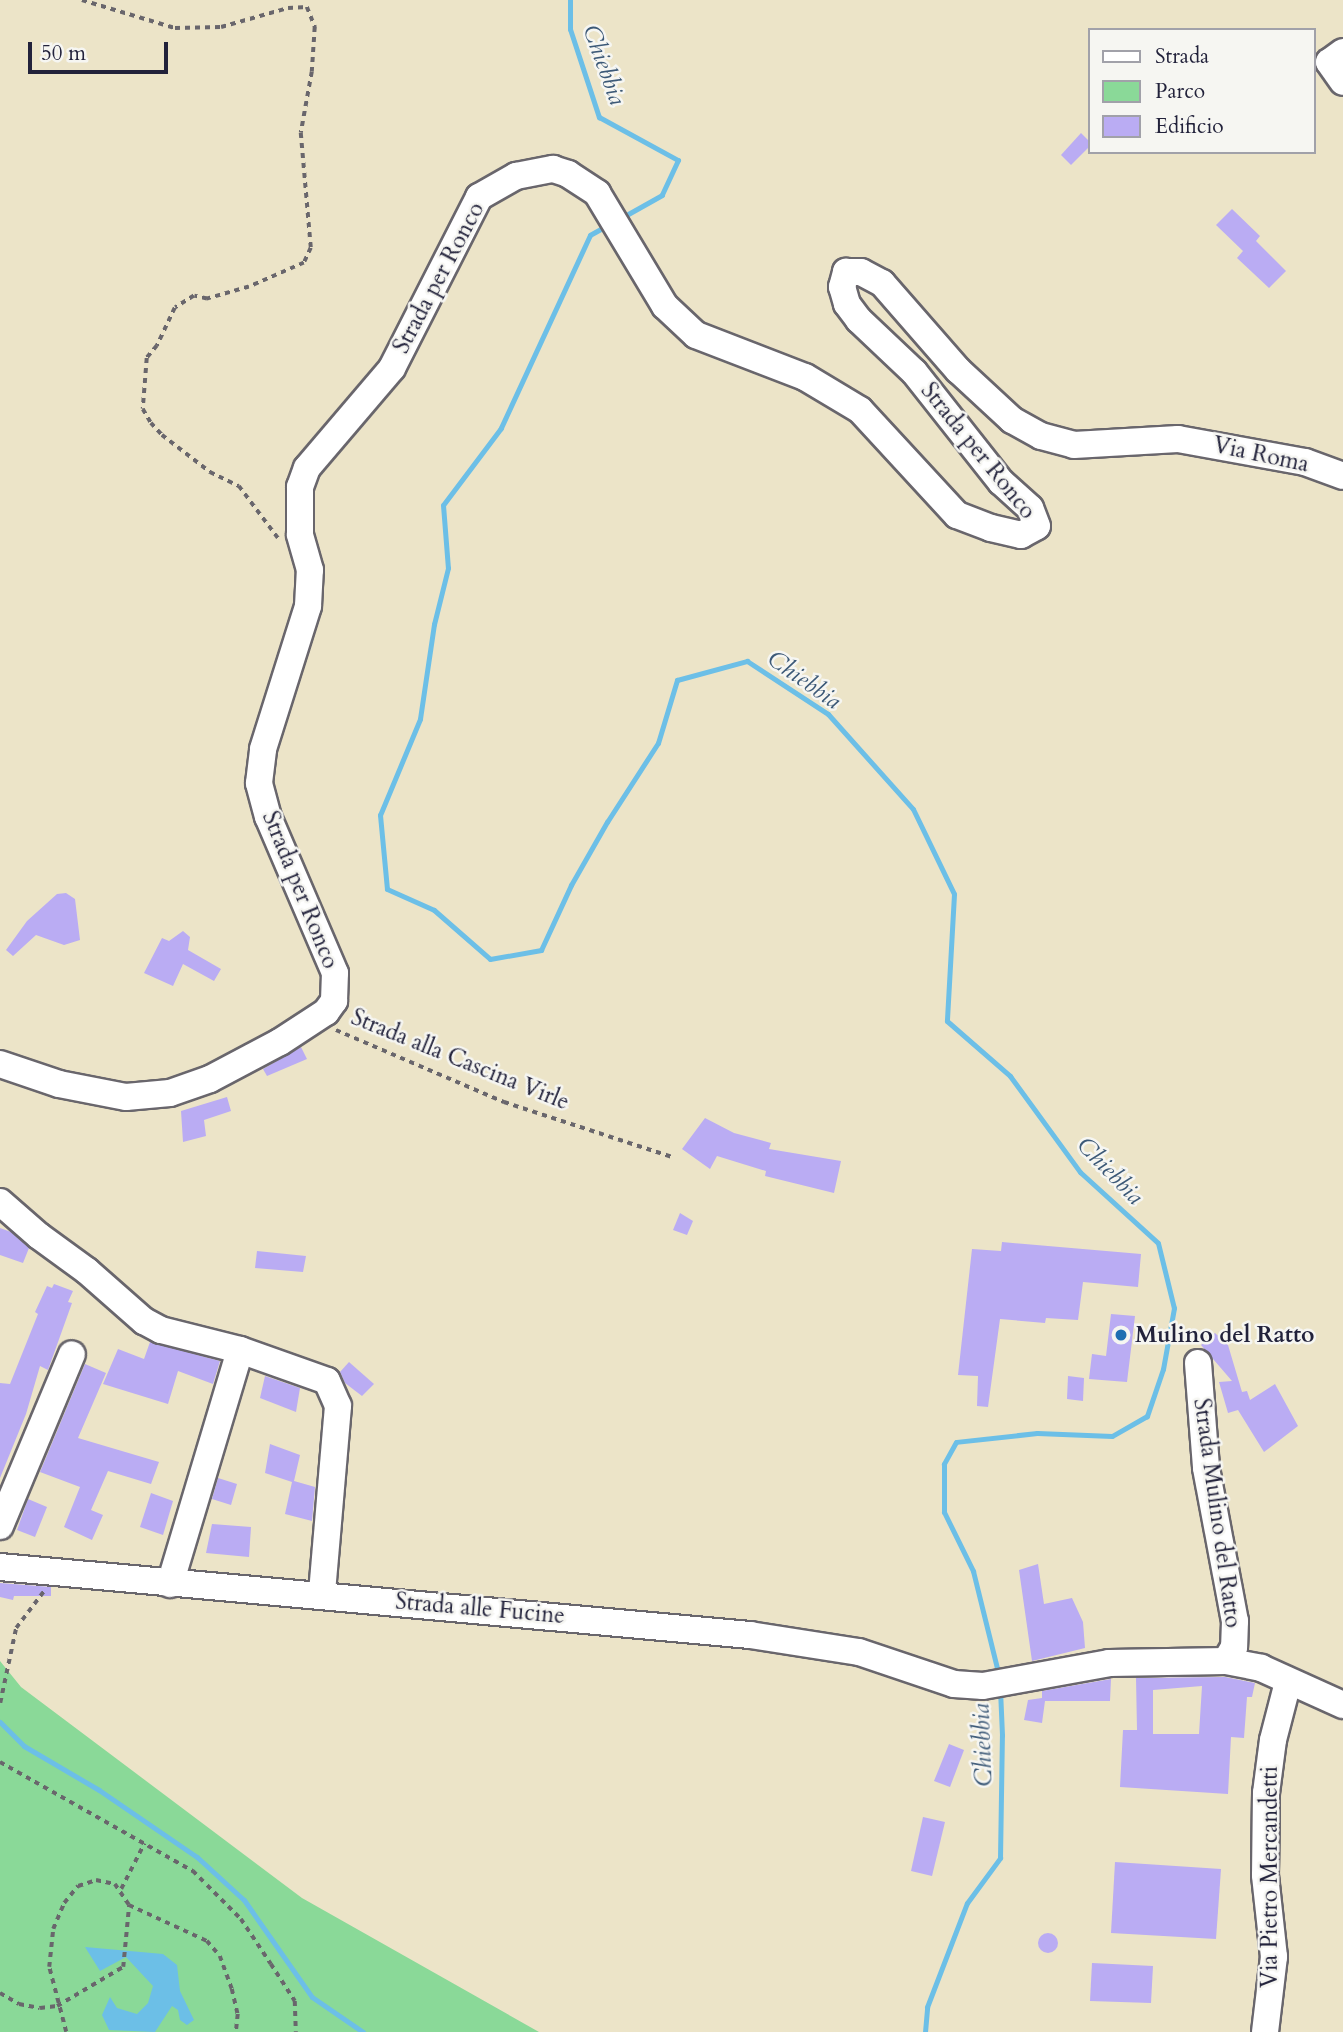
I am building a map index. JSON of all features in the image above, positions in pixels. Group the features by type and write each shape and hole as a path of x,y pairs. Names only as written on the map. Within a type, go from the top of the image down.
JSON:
{"street":[{"path":"1343,52 1329,62 1343,82"},
{"name":"Strada per Ronco","path":"0,1064 59,1084 126,1097 170,1093 210,1079 315,1020 334,1001 335,974 268,817 259,782 263,749 308,606 310,570 300,534 300,487 307,468 392,368 479,197 516,176 553,169 568,174 597,193 628,249 665,306 696,335 805,377 860,410 957,515 991,528 1021,535 1037,526 1030,508 1001,482 914,372 859,320 847,304 842,287 846,272 861,272 882,283 958,370 1012,420 1041,436 1074,444 1178,439"},
{"name":"Via Roma","path":"1178,439 1306,462 1343,475"},
{"path":"0,1202 39,1236 88,1270 144,1321 161,1330 240,1350 327,1381 334,1391 338,1406 322,1594"},
{"path":"170,1584 240,1350"},
{"path":"0,1526 72,1354"},
{"name":"Strada Mulino del Ratto","path":"1198,1363 1206,1468 1235,1621 1234,1647 1226,1661"},
{"name":"Strada alle Fucine","path":"0,1567 170,1584 322,1594 750,1635 859,1653 954,1684 983,1686 1110,1663 1226,1661 1261,1668 1343,1705"},
{"name":"Via Pietro Mercandetti","path":"1265,2032 1274,1957 1265,1875 1266,1793 1273,1740 1289,1682"}],"path":[{"path":"82,0 174,28 221,27 288,8 307,7 315,27 312,72 301,133 311,248 304,263 249,287 207,299 194,296 175,308 157,346 147,358 143,409 156,429 176,447 210,471 239,486 285,549"},
{"name":"Strada alla Cascina Virle","path":"315,1020 504,1102 673,1157"},
{"path":"0,1703 16,1628 58,1573"},
{"path":"0,1762 192,1871 241,1919 295,2001 296,2032"},
{"path":"121,1889 144,1843"},
{"path":"0,1993 19,2004 57,2006 123,1967 129,1906 121,1889 115,1884 96,1880 78,1886 64,1903 53,1929 49,1967 57,2006 66,2032"},
{"path":"129,1906 207,1941 220,1956 238,2014 236,2032"}],"green space":[{"path":"0,1661 21,1687 302,1898 539,2032 0,2032"}],"water":[{"path":"85,1947 163,1954 177,1965 180,1991 194,2020 187,2025 180,2020 178,2010 172,2006 155,2032 109,2030 102,2015 110,1997 117,2008 137,2014 148,2003 153,1986 126,1957 100,1971"}],"building":[{"path":"1081,133 1088,140 1088,148 1071,165 1061,155"},
{"path":"1232,209 1260,236 1256,241 1286,271 1269,288 1237,258 1243,251 1216,225"},
{"path":"66,893 75,899 80,940 64,945 36,935 13,956 6,950 27,921 57,894"},
{"path":"183,931 190,937 188,950 221,969 214,981 183,964 173,986 144,973 162,938 169,941"},
{"path":"301,1047 307,1059 267,1076 263,1069"},
{"path":"227,1097 231,1111 204,1120 206,1136 183,1142 181,1111"},
{"path":"705,1118 734,1133 771,1143 769,1149 841,1161 834,1193 765,1176 766,1171 717,1156 710,1169 682,1149"},
{"path":"680,1213 693,1221 687,1235 673,1230"},
{"path":"0,1228 11,1232 29,1248 23,1263 0,1255"},
{"path":"1002,1242 1141,1254 1138,1287 1083,1282 1078,1320 1046,1318 1045,1323 1000,1319 988,1407 977,1406 978,1376 958,1375 972,1249 1001,1251"},
{"path":"257,1251 306,1256 303,1272 255,1268"},
{"path":"54,1284 73,1291 68,1302 72,1303 48,1370 40,1366 26,1414 0,1478 0,1383 10,1384 38,1314 35,1312 47,1286 52,1288"},
{"name":"Mulino del Ratto","path":"1111,1314 1135,1316 1127,1382 1089,1379 1092,1354 1106,1356"},
{"path":"1215,1333 1228,1345 1242,1392 1247,1391 1250,1400 1275,1384 1298,1426 1264,1452 1238,1410 1228,1413 1219,1382 1232,1381 1201,1345"},
{"path":"150,1342 220,1361 213,1384 178,1371 168,1404 103,1384 118,1349 144,1359"},
{"path":"349,1362 374,1384 362,1396 345,1383 340,1372"},
{"path":"85,1364 106,1373 78,1438 159,1462 151,1484 108,1471 91,1510 103,1515 92,1540 64,1527 80,1487 40,1472"},
{"path":"265,1376 300,1388 296,1412 260,1398"},
{"name":"Mulino del Ratto","path":"1068,1376 1084,1378 1083,1401 1067,1399"},
{"path":"270,1444 300,1455 294,1481 315,1487 312,1521 285,1514 292,1482 265,1473"},
{"path":"218,1478 237,1484 231,1505 212,1499"},
{"path":"151,1493 173,1501 163,1535 140,1527"},
{"path":"28,1499 47,1507 35,1537 17,1530"},
{"path":"212,1524 251,1527 249,1557 206,1553"},
{"path":"1038,1564 1044,1604 1072,1598 1083,1622 1085,1648 1032,1661 1019,1570"},
{"path":"0,1583 51,1587 51,1596 14,1596 13,1600 0,1597"},
{"path":"1225,1677 1255,1683 1252,1697 1247,1697 1244,1738 1231,1737 1228,1794 1120,1787 1123,1730 1137,1730 1136,1678","holes":["1202,1686 1199,1734 1153,1734 1153,1690"]},
{"path":"1111,1679 1110,1701 1045,1701 1042,1723 1024,1720 1028,1700 1042,1698 1042,1691"},
{"path":"949,1744 964,1750 950,1787 934,1781"},
{"path":"923,1817 945,1822 932,1876 911,1871"},
{"path":"1115,1862 1221,1869 1216,1939 1111,1933"},
{"path":"1048,1933 1055,1936 1058,1943 1055,1950 1048,1953 1041,1950 1038,1943 1041,1936"},
{"path":"1092,1963 1153,1966 1151,2003 1090,2001"}],"waterway":[{"name":"Chiebbia","path":"570,0 570,29 599,117 678,160 662,195 621,218"},
{"name":"Chiebbia","path":"606,226 590,235 501,428 443,505 448,568 434,624 420,719 380,815 387,889 434,910 490,959 541,950 571,885 607,822 658,743 677,680 747,661 828,714 913,809 954,894 947,1021 1010,1076 1080,1172 1158,1243 1174,1308 1163,1369 1147,1416 1112,1436 1037,1433 956,1442 944,1464 944,1512 973,1571 999,1676"},
{"name":"Chiebbia","path":"925,2032 927,2007 967,1903 1000,1858 1000,1690"},
{"path":"0,1722 24,1746 99,1790 197,1857 244,1900 312,1997 363,2032"}],"place":[{"name":"Mulino del Ratto","path":"1121,1335"}]}
